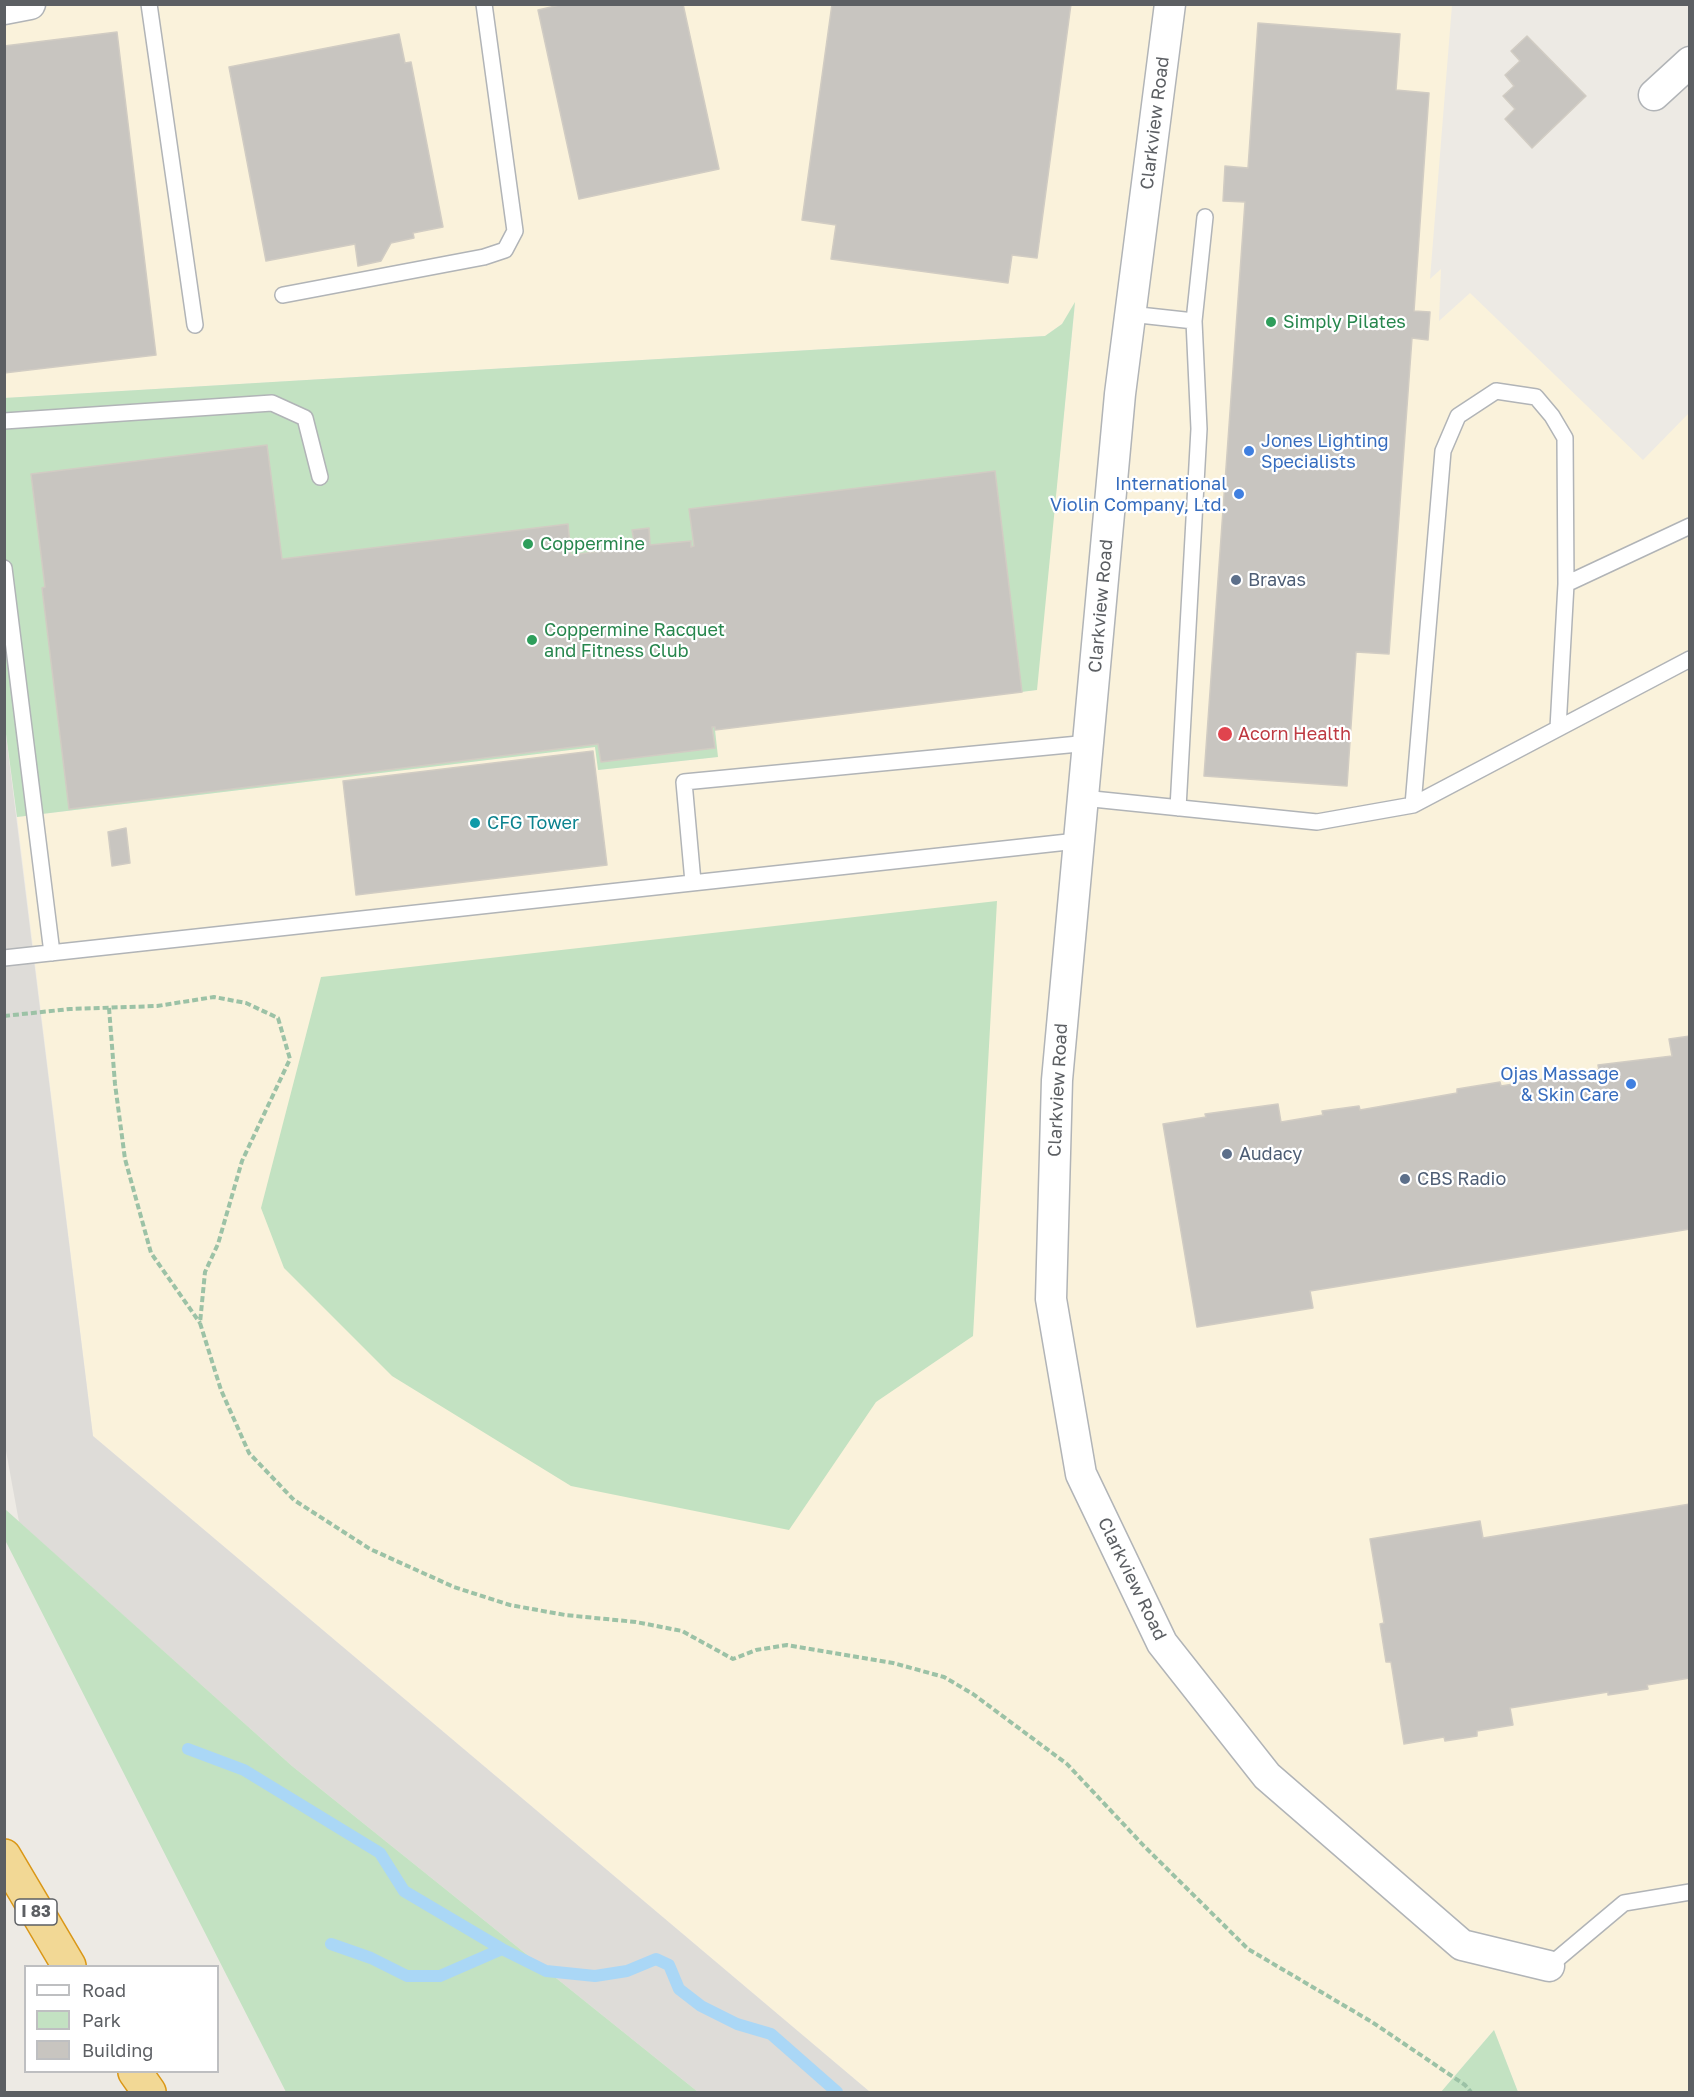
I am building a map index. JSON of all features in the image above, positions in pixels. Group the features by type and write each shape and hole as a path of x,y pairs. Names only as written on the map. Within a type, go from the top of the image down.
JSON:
{"highway":[{"name":"I 83","path":"4,1856 68,1965"},
{"path":"136,2073 149,2092"}],"street":[{"name":"Clarkview Road","path":"1170,4 1120,394 1089,743 1077,841 1057,1080 1051,1299 1081,1474 1162,1643 1268,1776 1462,1945 1549,1966"},
{"path":"1654,95 1689,62"}],"lane":[{"path":"149,4 195,325"},
{"path":"283,294 484,257 505,250 515,231 484,4"},
{"path":"1178,808 1199,429 1194,321 1205,217"},
{"path":"1130,314 1194,321"},
{"path":"1413,805 1443,451 1458,416 1496,391 1536,397 1552,416 1565,438 1566,584 1558,728"},
{"path":"4,421 272,403 305,418 320,477"},
{"path":"1566,584 1689,526"},
{"path":"4,568 52,953"},
{"path":"1083,798 1317,822 1413,805 1689,659"},
{"path":"693,882 684,782 1089,743"},
{"path":"4,958 1077,841"},
{"path":"1549,1966 1624,1903 1689,1892"}],"path":[{"path":"4,1016 70,1009 158,1006 214,997 246,1003 278,1018 290,1059 242,1161 218,1244 205,1272 200,1323"},
{"path":"109,1008 115,1084 125,1159 151,1253 200,1323 220,1390 249,1453 294,1500 370,1549 454,1587 510,1605 565,1615 636,1622 682,1631 733,1659 756,1650 787,1645 893,1663 944,1677 973,1694 1067,1764 1144,1846 1248,1949 1372,2022 1465,2085 1471,2092"}],"shaded area":[{"path":"5,5 1452,5 1430,279 1441,269 1439,321 1470,293 1643,460 1689,413 1689,2092 1518,2092 1494,2030 1441,2092 870,2092 93,1436 17,817 595,747 599,770 717,757 715,730 1036,690 1075,304 1062,324 1045,336 5,398"},
{"path":"4,719 93,1436 870,2092 698,2092 292,1766 19,1522 4,1440"}],"green space":[{"name":"Coppermine","path":"1075,302 1037,690 715,730 718,757 598,770 595,747 17,817 4,719 4,398 1045,336 1062,324"},
{"path":"997,901 973,1336 876,1402 789,1530 571,1486 392,1376 284,1268 261,1208 321,977"},
{"path":"5,1509 292,1766 698,2092 286,2092 5,1540"},
{"path":"1494,2030 1518,2092 1441,2092"}],"building":[{"path":"564,4 683,4 719,169 579,199 538,10"},
{"path":"832,4 1071,4 1037,258 1012,255 1008,283 831,259 836,225 802,220"},
{"path":"1258,23 1400,34 1396,90 1429,93 1414,311 1430,312 1428,340 1412,338 1389,654 1356,652 1347,786 1204,776 1245,202 1223,201 1225,166 1248,168"},
{"path":"117,32 156,355 4,373 4,46"},
{"path":"399,34 405,63 411,62 443,227 413,233 414,238 391,243 381,261 358,266 355,244 266,261 229,67"},
{"path":"1527,36 1586,96 1532,148 1505,119 1515,109 1503,96 1514,86 1505,75 1520,61 1511,51"},
{"name":"Coppermine Racquet and Fitness Club","path":"267,445 282,559 568,524 571,555 635,547 632,530 649,528 650,545 691,541 691,547 694,546 689,509 995,471 1022,692 715,730 715,727 712,727 715,748 601,762 598,744 69,809 42,588 45,587 31,474"},
{"name":"CFG Tower","path":"593,751 607,865 356,895 343,781"},
{"path":"126,828 130,863 112,866 108,832"},
{"path":"1690,1036 1690,1229 1310,1291 1313,1308 1197,1327 1163,1124 1206,1117 1205,1114 1278,1104 1281,1122 1323,1115 1322,1111 1359,1106 1360,1110 1457,1093 1457,1089 1500,1082 1501,1086 1599,1070 1598,1065 1672,1056 1669,1039"},
{"path":"1690,1504 1690,1678 1647,1685 1648,1689 1608,1695 1608,1692 1510,1708 1513,1725 1477,1731 1477,1736 1445,1741 1444,1737 1404,1744 1391,1662 1386,1662 1380,1624 1384,1623 1370,1539 1480,1521 1483,1538"}],"waterway":[{"path":"188,1749 244,1770 380,1853 404,1891 502,1949"},
{"path":"331,1944 371,1958 407,1976 440,1976 502,1949 546,1971 595,1976 627,1971 656,1959 669,1965 679,1989 701,2006 737,2024 771,2034 837,2092"}],"place":[{"name":"Simply Pilates","path":"1271,322"},
{"name":"Jones Lighting Specialists","path":"1249,451"},
{"name":"International Violin Company, Ltd.","path":"1239,494"},
{"name":"Coppermine","path":"528,544"},
{"name":"Bravas","path":"1236,580"},
{"name":"Coppermine Racquet and Fitness Club","path":"532,640"},
{"name":"Acorn Health","path":"1225,734"},
{"name":"CFG Tower","path":"475,823"},
{"name":"Ojas Massage & Skin Care","path":"1631,1084"},
{"name":"Audacy","path":"1227,1154"},
{"name":"CBS Radio","path":"1405,1179"}]}
